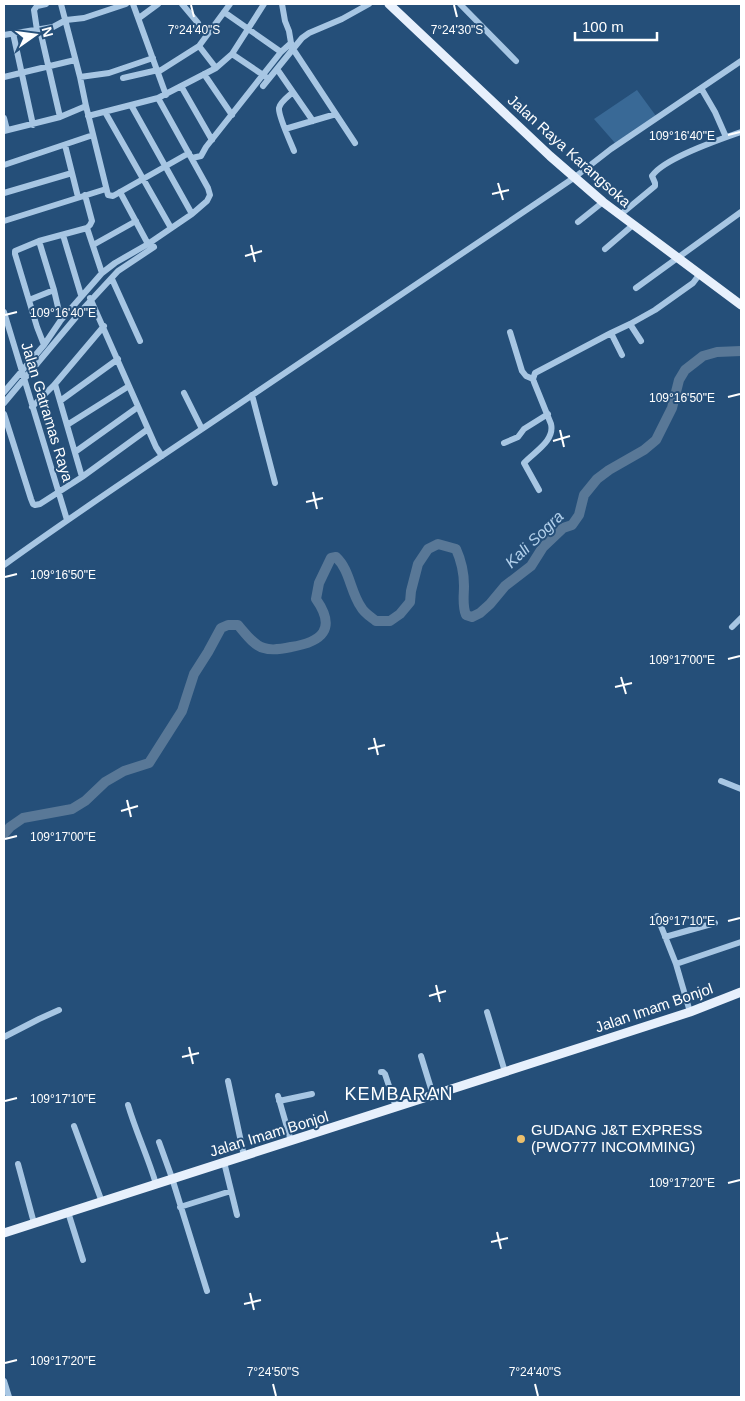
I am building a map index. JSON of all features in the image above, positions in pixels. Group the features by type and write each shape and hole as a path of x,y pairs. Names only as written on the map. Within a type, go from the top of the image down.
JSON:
{"main road":[{"name":"Jalan Raya Karangsoka","path":"389,4 550,156 603,202 741,306"},
{"name":"Jalan Imam Bonjol","path":"4,1233 690,1012 741,992"}],"street":[{"path":"46,4 37,6 34,10 60,117"},
{"path":"61,4 106,188 110,196 190,155 201,156 232,115 266,77 281,52 305,35 342,19 369,4"},
{"path":"4,35 53,27 66,20 84,18 126,4"},
{"path":"133,4 166,95"},
{"path":"139,18 158,4"},
{"path":"182,4 198,23"},
{"path":"123,78 158,71 199,46 230,4"},
{"path":"88,116 166,95 216,68 232,54 264,4"},
{"path":"282,4 292,46 355,143"},
{"path":"460,4 516,61"},
{"path":"224,12 281,52"},
{"path":"13,33 33,125"},
{"path":"199,46 216,68"},
{"path":"263,86 266,77 277,69 292,46"},
{"path":"232,54 266,77"},
{"path":"80,77 109,72 153,58"},
{"path":"4,77 75,60"},
{"path":"4,564 156,459 202,430 575,177 611,149 741,61"},
{"path":"277,69 314,121"},
{"path":"204,74 232,115"},
{"path":"181,86 212,140"},
{"path":"701,88 715,112 726,137"},
{"path":"292,92 279,106 285,129 294,151"},
{"path":"4,403 118,271 171,228 192,214 210,195 208,188 158,98"},
{"path":"131,105 192,214"},
{"path":"4,118 5,131 60,117 86,106"},
{"path":"105,112 171,228"},
{"path":"285,129 336,114"},
{"path":"620,215 655,186 656,183 652,176 654,173 691,151 741,132"},
{"path":"4,165 93,135"},
{"path":"44,345 15,254 17,250 39,241 87,228 92,221 72,173 65,146"},
{"path":"4,193 72,173"},
{"path":"4,221 106,188"},
{"path":"120,192 151,245"},
{"path":"578,222 603,202"},
{"path":"636,288 741,212"},
{"path":"93,245 136,221"},
{"path":"605,249 633,225"},
{"path":"87,228 102,273"},
{"path":"63,234 83,294 92,299 148,430 162,456"},
{"path":"39,241 61,320"},
{"path":"4,392 44,345 61,320 102,273 114,263 151,245"},
{"path":"533,379 537,372 655,310 693,283 699,275"},
{"path":"112,278 140,342"},
{"path":"29,300 54,290"},
{"name":"Jalan Gatramas Raya","path":"4,312 7,335 22,370 67,520"},
{"path":"630,324 642,341"},
{"path":"32,407 55,384 104,326"},
{"path":"510,332 522,371 526,376 533,379 548,414 552,429 551,434 538,452 524,463 539,490"},
{"path":"611,333 622,355"},
{"path":"60,402 118,359"},
{"path":"55,384 82,477"},
{"path":"67,425 129,386"},
{"path":"184,392 202,430"},
{"path":"252,395 275,483"},
{"path":"75,452 138,407"},
{"path":"4,414 33,504 35,505 40,504 82,477 148,430"},
{"path":"504,443 518,437 524,428 548,414"},
{"path":"732,627 741,618"},
{"path":"721,781 741,789"},
{"path":"657,916 676,964 690,1012"},
{"path":"665,937 714,922"},
{"path":"676,964 741,942"},
{"path":"4,1038 59,1010"},
{"path":"487,1012 505,1072"},
{"path":"421,1056 433,1096"},
{"path":"381,1072 385,1074 396,1107"},
{"path":"228,1081 244,1156"},
{"path":"291,1141 279,1098 312,1094"},
{"path":"128,1105 156,1184"},
{"path":"74,1126 102,1202"},
{"path":"158,1142 172,1178 207,1291"},
{"path":"224,1162 237,1215"},
{"path":"18,1164 34,1223"},
{"path":"180,1207 231,1191"},
{"path":"68,1212 83,1260"},
{"path":"4,1381 9,1397"}],"shaded area":[{"path":"637,90 656,116 615,143 594,119"}],"waterway":[{"name":"Kali Sogra","path":"4,834 23,818 72,809 85,801 105,782 124,771 149,763 182,711 194,674 221,628 228,625 238,625 257,645 270,649 302,645 318,638 323,632 325,618 316,599 319,583 331,558 336,557 341,562 357,601 364,611 376,621 390,621 400,614 410,602 418,564 428,549 438,544 456,549 463,572 466,615 472,617 480,613 505,586 531,566 543,547 563,528 572,525 579,515 584,495 597,479 644,450 656,440 672,408 679,380 685,370 703,356 717,352 741,351"}],"place":[{"name":"GUDANG J&T EXPRESS (PWO777 INCOMMING)","path":"521,1139"}],"district":[{"name":"KEMBARAN","path":"399,1094"}]}
